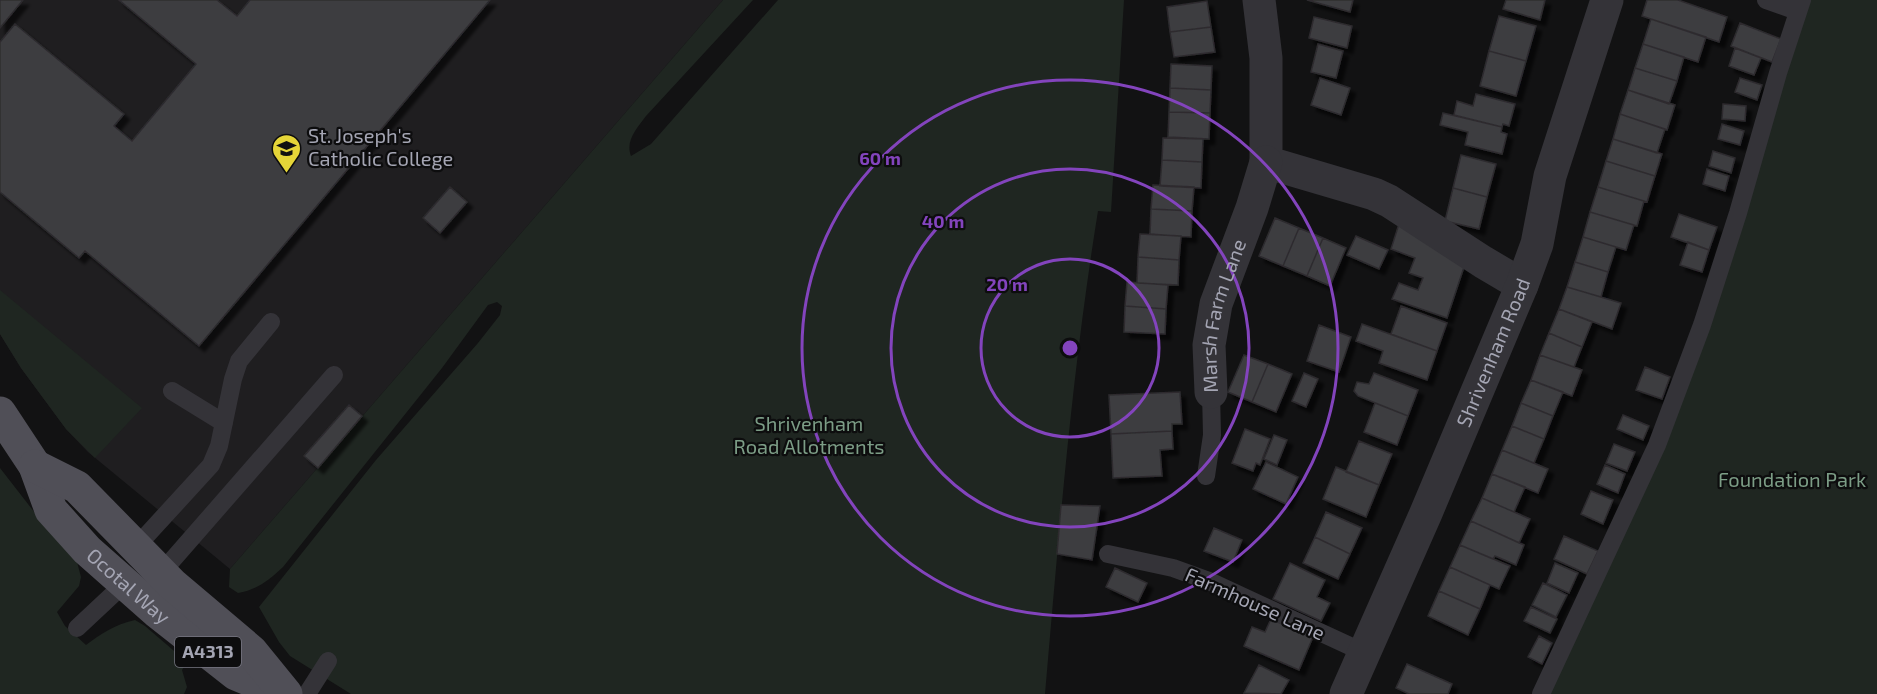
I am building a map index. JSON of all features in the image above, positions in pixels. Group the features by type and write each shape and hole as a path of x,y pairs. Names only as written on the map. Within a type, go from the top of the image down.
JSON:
{"main road":[{"name":"Ocotal Way","path":"0,413 35,466 51,510 61,522 125,584 236,674 285,694"},
{"name":"Ocotal Way","path":"35,466 77,487 161,573 251,651 285,694"},
{"path":"125,584 135,548"},
{"path":"125,584 161,573"}],"street":[{"name":"Marsh Farm Lane","path":"1211,392 1209,345 1216,304 1252,208 1266,162 1266,58 1259,0"},
{"name":"Shrivenham Road","path":"1346,694 1426,513 1522,285 1537,244 1550,176 1607,0"},
{"path":"1266,162 1382,198 1522,285"}],"lane":[{"path":"1541,694 1657,445 1709,302 1800,6 1766,0"},
{"path":"135,548 211,465 219,446 233,379 240,361 271,322"},
{"path":"161,573 334,375"},
{"path":"172,391 224,423"},
{"name":"Marsh Farm Lane","path":"1206,476 1212,435 1211,392"},
{"name":"Farmhouse Lane","path":"1108,554 1173,568 1209,580 1365,653"},
{"path":"77,628 125,584"},
{"path":"307,694 327,661"}],"shaded area":[{"name":"St. Joseph's Catholic College","path":"0,0 723,0 230,569 88,452 66,429 21,368 0,334"}],"green space":[{"name":"Shrivenham Road Allotments","path":"723,0 753,0 646,116 631,140 631,156 651,144 778,0 1124,0 1111,212 1098,211 1089,271 1067,452 1045,694 351,694 290,656 279,642 259,607 376,460 478,343 500,315 502,306 497,302 488,305 442,368 283,567 262,584 238,593 229,587 230,569"},
{"name":"Foundation Park","path":"1810,0 1877,0 1877,694 1548,694 1663,447"},
{"path":"0,290 142,408 95,458 66,429 21,368 0,334"},
{"path":"0,468 77,562 81,577 79,586 57,612 65,626 86,645 109,630 135,620 187,662 182,670 187,687 184,694 0,694"}],"building":[{"path":"0,0 23,0 0,28"},
{"path":"119,0 217,0 237,16 250,0 490,0 199,346 85,251 79,258 0,192 0,42 15,24 124,114 114,126 132,141 196,64"},
{"path":"1307,0 1353,0 1350,12"},
{"path":"1506,0 1545,0 1540,20 1503,9"},
{"path":"1647,0 1678,0 1727,17 1719,42 1642,16"},
{"path":"1207,1 1211,27 1170,32 1167,7"},
{"path":"1499,16 1536,26 1526,61 1489,51"},
{"path":"1314,17 1352,26 1347,48 1309,38"},
{"path":"1651,19 1706,37 1698,62 1643,44"},
{"path":"1740,23 1781,39 1772,62 1731,46"},
{"path":"1211,27 1215,52 1174,57 1170,32"},
{"path":"1318,44 1343,51 1336,78 1311,72"},
{"path":"1643,44 1684,57 1677,81 1635,68"},
{"path":"1735,48 1761,58 1754,75 1729,66"},
{"path":"1489,51 1526,61 1516,96 1480,86"},
{"path":"1171,64 1212,66 1211,90 1170,88"},
{"path":"1635,68 1677,81 1669,104 1628,90"},
{"path":"1320,78 1350,88 1341,115 1311,105"},
{"path":"1740,78 1762,85 1757,100 1735,92"},
{"path":"1170,88 1211,90 1210,113 1169,112"},
{"path":"1628,90 1675,105 1667,130 1620,114"},
{"path":"1476,94 1515,104 1509,126 1503,124 1502,127 1454,115 1457,101 1473,106"},
{"path":"1723,104 1746,106 1745,121 1722,119"},
{"path":"1169,112 1210,113 1209,139 1168,137"},
{"path":"1443,113 1502,127 1501,132 1507,134 1502,154 1465,145 1468,132 1440,125"},
{"path":"1620,114 1665,129 1657,153 1613,139"},
{"path":"1722,124 1744,131 1740,145 1718,139"},
{"path":"1163,138 1203,139 1202,162 1162,160"},
{"path":"1613,139 1662,154 1655,176 1606,161"},
{"path":"1713,151 1735,158 1731,173 1709,166"},
{"path":"1461,155 1496,164 1487,197 1453,188"},
{"path":"1162,160 1202,162 1201,188 1160,186"},
{"path":"1606,161 1655,176 1647,202 1598,187"},
{"path":"1707,169 1729,176 1725,191 1703,184"},
{"path":"1153,185 1194,187 1192,211 1151,209"},
{"path":"450,187 467,202 440,233 423,218"},
{"path":"1598,187 1644,201 1637,226 1590,212"},
{"path":"1453,188 1487,197 1479,229 1445,221"},
{"path":"1151,209 1192,211 1191,237 1150,234"},
{"path":"1590,212 1634,225 1626,250 1583,237"},
{"path":"1679,214 1717,227 1709,250 1671,237"},
{"path":"1275,218 1299,228 1283,266 1259,256"},
{"path":"1399,224 1464,267 1447,318 1392,299 1399,283 1418,290 1423,278 1409,273 1415,258 1391,249"},
{"path":"1299,228 1323,238 1307,276 1283,266"},
{"path":"1140,234 1181,236 1179,260 1138,257"},
{"path":"1356,236 1388,250 1379,269 1347,255"},
{"path":"1583,237 1616,247 1608,272 1575,262"},
{"path":"1323,238 1346,248 1330,286 1307,276"},
{"path":"1688,242 1709,250 1702,272 1680,265"},
{"path":"1138,257 1179,260 1178,285 1137,283"},
{"path":"1575,262 1608,272 1601,297 1567,287"},
{"path":"1127,282 1168,285 1166,309 1125,306"},
{"path":"1567,287 1621,303 1612,329 1559,309"},
{"path":"1125,306 1166,309 1165,334 1124,332"},
{"path":"1401,306 1447,323 1437,351 1391,334"},
{"path":"1559,309 1592,322 1582,347 1549,333"},
{"path":"1362,324 1437,351 1427,380 1379,363 1383,351 1356,341"},
{"path":"1319,325 1351,337 1339,372 1307,361"},
{"path":"1549,333 1582,347 1574,367 1540,355"},
{"path":"1244,355 1268,364 1252,402 1228,392"},
{"path":"1540,355 1582,370 1572,396 1531,380"},
{"path":"1268,364 1292,374 1276,412 1252,402"},
{"path":"1645,367 1670,377 1662,399 1636,390"},
{"path":"1304,373 1318,379 1306,407 1292,401"},
{"path":"1374,373 1418,390 1408,416 1358,396 1354,391 1357,382 1369,384"},
{"path":"1531,380 1563,392 1553,416 1521,403"},
{"path":"1180,392 1182,424 1172,424 1172,431 1111,434 1109,395"},
{"path":"1375,403 1408,416 1397,445 1364,432"},
{"path":"1521,403 1553,416 1544,439 1512,426"},
{"path":"349,405 362,416 318,468 304,456"},
{"path":"1623,415 1649,426 1643,440 1617,429"},
{"path":"1512,426 1544,439 1534,463 1502,450"},
{"path":"1245,429 1270,439 1260,465 1256,463 1253,471 1232,463"},
{"path":"1172,431 1173,449 1160,450 1162,476 1113,478 1111,434"},
{"path":"1274,435 1287,440 1277,465 1264,459"},
{"path":"1359,441 1392,454 1379,485 1346,472"},
{"path":"1614,444 1635,452 1627,471 1606,463"},
{"path":"1502,450 1548,469 1538,493 1492,474"},
{"path":"1266,462 1298,477 1286,504 1253,489"},
{"path":"1605,465 1625,474 1618,493 1597,484"},
{"path":"1336,467 1379,485 1366,517 1323,499"},
{"path":"1492,474 1525,487 1514,512 1482,498"},
{"path":"1591,491 1613,500 1603,524 1581,514"},
{"path":"1482,498 1530,519 1519,543 1471,521"},
{"path":"1061,505 1100,506 1092,560 1057,554"},
{"path":"1326,512 1362,528 1350,554 1315,537"},
{"path":"1471,521 1524,545 1516,565 1495,556 1493,559 1460,545"},
{"path":"1214,528 1242,540 1233,562 1204,551"},
{"path":"1564,536 1598,551 1587,574 1554,559"},
{"path":"1315,537 1350,554 1338,579 1303,563"},
{"path":"1460,545 1510,566 1499,589 1450,567"},
{"path":"1290,563 1325,580 1317,597 1330,603 1321,621 1273,599"},
{"path":"1555,563 1578,573 1569,593 1547,583"},
{"path":"1450,567 1490,585 1480,609 1439,591"},
{"path":"1115,568 1147,583 1138,602 1106,587"},
{"path":"1543,583 1567,595 1556,617 1532,605"},
{"path":"1439,591 1480,609 1468,635 1428,616"},
{"path":"1531,607 1557,619 1550,633 1524,621"},
{"path":"1271,619 1313,637 1299,670 1244,646 1252,627 1265,632"},
{"path":"1539,636 1552,643 1542,664 1528,657"},
{"path":"1407,664 1452,684 1448,694 1409,694 1396,688"},
{"path":"1259,665 1289,680 1281,694 1244,693"}],"place":[{"name":"St. Joseph's Catholic College","path":"287,174"}]}
